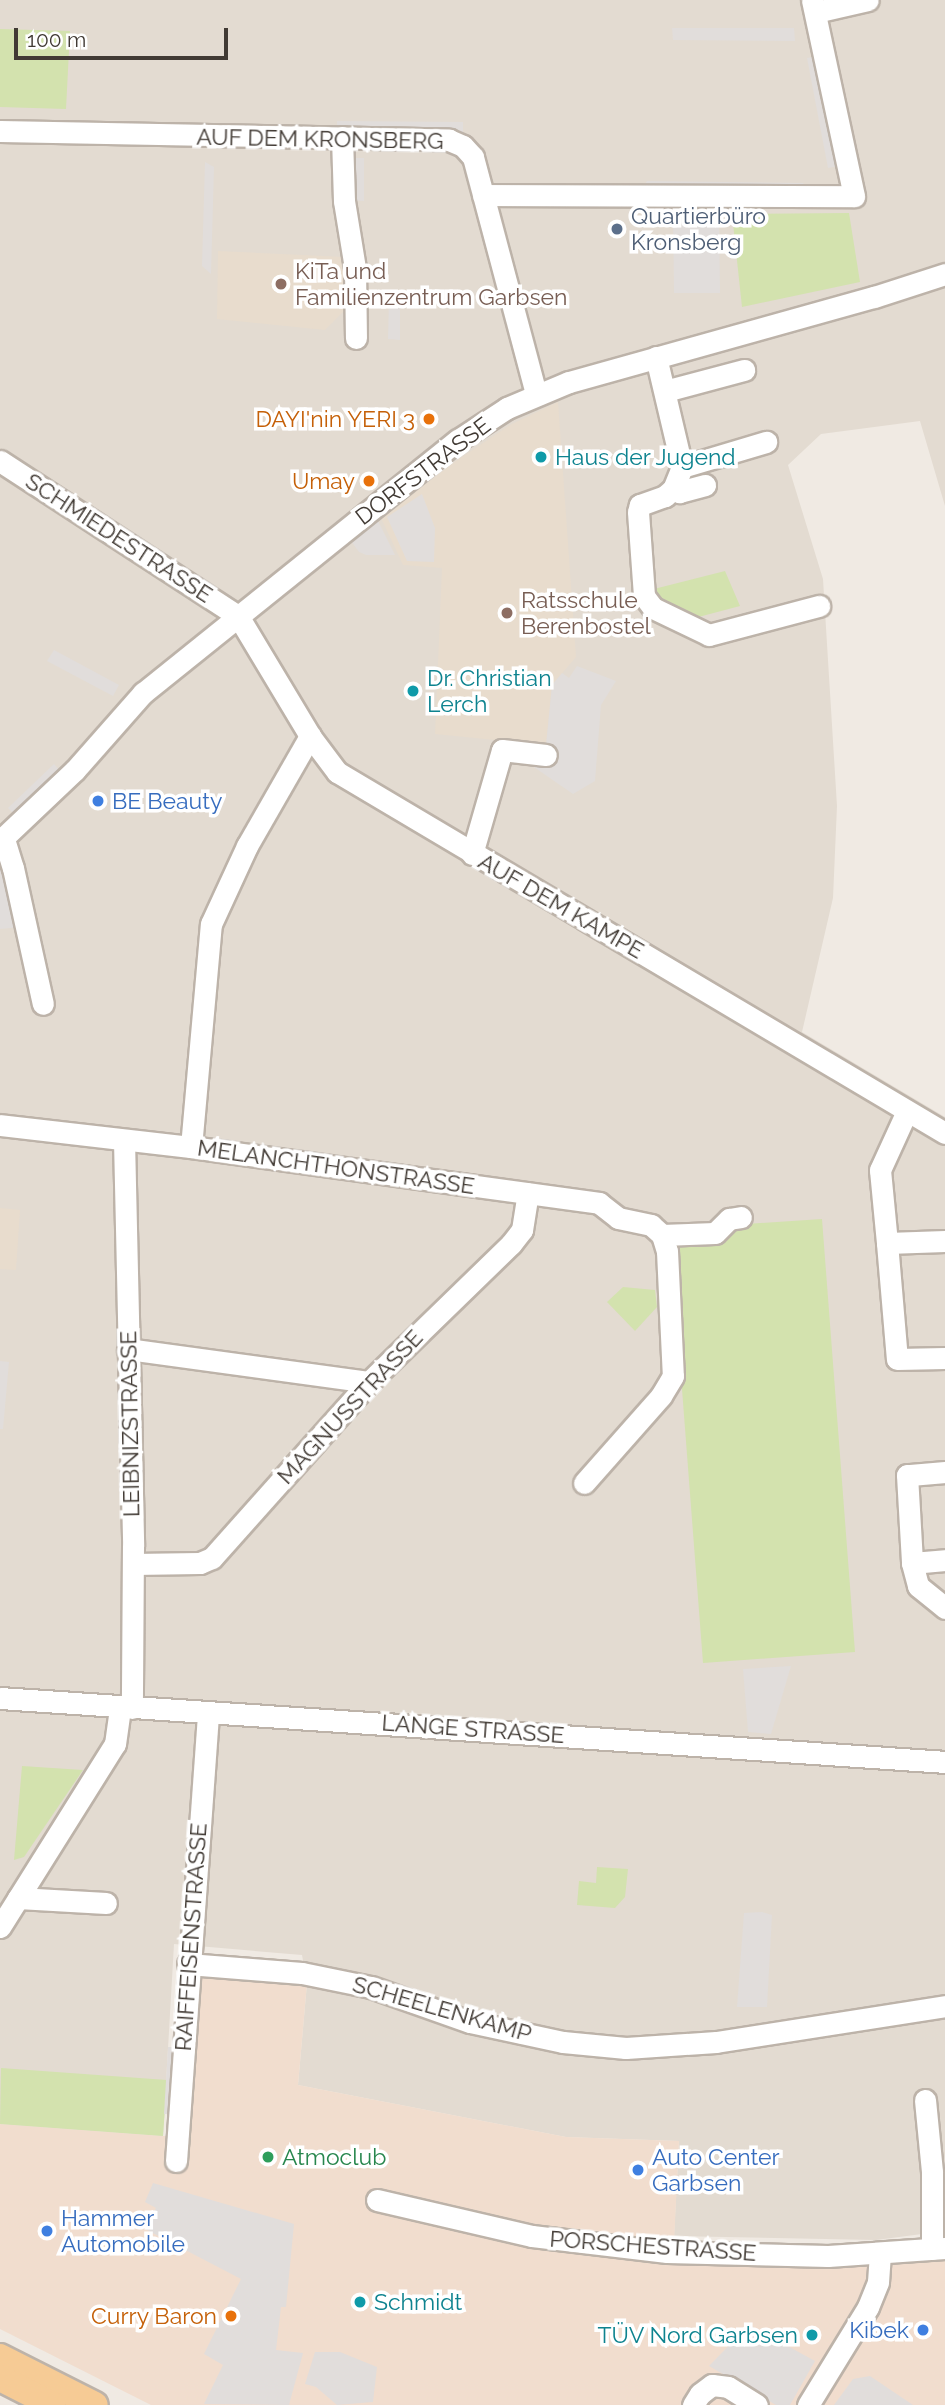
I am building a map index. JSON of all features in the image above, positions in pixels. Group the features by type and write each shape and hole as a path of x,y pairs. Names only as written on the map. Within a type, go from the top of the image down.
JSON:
{"main road":[{"path":"0,2357 95,2405"},
{"path":"0,2378 53,2405"}],"street":[{"path":"484,195 854,196 814,6 868,0"},
{"name":"AUF DEM KRONSBERG","path":"0,131 449,139 463,146 473,157 536,394"},
{"path":"342,137 344,201 355,268 356,338"},
{"name":"DORFSTRASSE","path":"2,840 75,770 143,693 458,440 536,394 945,274"},
{"path":"656,357 682,467 673,489 665,496 640,505 641,584 644,596 653,608 709,635 819,606"},
{"path":"665,391 744,370"},
{"path":"682,467 766,442"},
{"name":"SCHMIEDESTRASSE","path":"0,460 238,616"},
{"path":"673,489 679,492 705,485"},
{"name":"AUF DEM KAMPE","path":"238,616 310,736 337,772 945,1133"},
{"path":"191,1147 211,924 247,846 310,736"},
{"path":"472,854 502,750 546,755"},
{"path":"2,840 13,868 43,1004"},
{"path":"907,1111 880,1170 897,1359 945,1358"},
{"name":"MELANCHTHONSTRASSE","path":"0,1125 191,1147 599,1203 612,1215 651,1225 662,1235 715,1233 729,1219 741,1217"},
{"name":"LEIBNIZSTRASSE","path":"0,1927 10,1901 116,1744 126,1707 133,1564 124,1140"},
{"name":"MAGNUSSTRASSE","path":"133,1564 201,1563 212,1558 369,1382 511,1244 522,1230 528,1193"},
{"path":"584,1483 660,1396 673,1376 667,1251 662,1235"},
{"path":"887,1243 945,1241"},
{"path":"128,1349 369,1382"},
{"path":"945,1472 907,1475 912,1563 918,1586 945,1608"},
{"path":"912,1563 945,1560"},
{"name":"LANGE STRASSE","path":"0,1698 945,1762"},
{"name":"RAIFFEISENSTRASSE","path":"176,2161 208,1713"},
{"path":"10,1901 106,1903"},
{"name":"SCHEELENKAMP","path":"188,1964 302,1972 371,1987 470,2022 563,2042 626,2048 716,2042 945,2006"},
{"name":"PORSCHESTRASSE","path":"377,2200 519,2234 606,2246 730,2255 880,2254 939,2249 925,2100"},
{"path":"808,2405 868,2307 878,2282 880,2254"},
{"path":"693,2405 700,2394 712,2385 728,2387 757,2405"}],"shaded area":[{"path":"0,0 945,0 945,506 920,421 821,434 788,465 823,579 837,806 833,898 802,1032 945,1117 945,2231 876,2240 674,2236 679,2141 566,2137 298,2085 307,1983 302,1955 174,1944 163,2136 0,2124"},
{"path":"672,28 794,28 795,41 673,40"},
{"path":"817,56 839,166 828,168 807,58"},
{"path":"337,121 463,122 463,132 337,131"},
{"path":"350,158 364,158 364,201 350,200"},
{"path":"205,162 214,167 211,274 202,266"},
{"path":"647,181 803,183 808,189 643,187"},
{"path":"850,203 847,209 682,209 680,204"},
{"path":"719,210 720,293 674,293 673,211"},
{"name":"KiTa und Familienzentrum Garbsen","path":"218,251 344,257 344,311 325,330 217,319"},
{"path":"389,300 400,300 400,340 388,339"},
{"name":"Ratsschule Berenbostel","path":"558,402 576,657 552,685 546,745 435,734 442,568 403,565 381,518 456,461 510,425"},
{"path":"422,494 435,528 434,562 407,561 387,517"},
{"path":"378,521 395,555 366,555 359,552 351,541"},
{"path":"54,650 119,685 113,696 47,661"},
{"path":"577,666 616,681 601,705 595,781 573,794 531,765 546,745 552,685 562,673 569,678"},
{"path":"54,764 61,772 16,816 8,808"},
{"path":"0,851 22,927 0,929"},
{"path":"0,1208 20,1210 16,1270 0,1269"},
{"path":"0,1361 9,1362 3,1429 0,1429"},
{"path":"791,1666 771,1734 748,1732 743,1669"},
{"path":"762,1912 772,1915 767,2007 737,2007 744,1913"},
{"path":"210,1973 307,1983 298,2085 566,2137 679,2141 673,2263 813,2266 945,2260 945,2405 151,2405 0,2329 0,2124 163,2136 185,2135 195,1982"},
{"path":"168,2047 175,2047 170,2114 164,2114"},
{"path":"153,2183 294,2224 286,2307 281,2307 276,2350 303,2353 289,2405 204,2404 223,2365 204,2354 241,2279 145,2229 156,2208 145,2202"},
{"path":"749,2325 815,2361 790,2405 776,2405 709,2366"},
{"path":"315,2352 340,2352 377,2367 373,2402 337,2405 316,2387 305,2384"},
{"path":"870,2376 913,2405 834,2405 853,2379"}],"green space":[{"path":"0,29 70,31 66,109 0,107"},
{"path":"849,213 860,282 742,307 732,214"},
{"path":"725,571 740,606 691,619 660,604 650,590"},
{"path":"822,1219 855,1652 703,1663 679,1350 677,1240 732,1225"},
{"path":"623,1287 655,1290 657,1307 635,1331 607,1302"},
{"path":"22,1766 83,1770 24,1857 14,1860"},
{"path":"597,1867 628,1869 625,1897 615,1908 577,1905 579,1881 596,1883"},
{"path":"1,2068 167,2080 163,2136 0,2124"}],"place":[{"name":"Quartierbüro Kronsberg","path":"617,229"},
{"name":"KiTa und Familienzentrum Garbsen","path":"281,284"},
{"name":"DAYI'nin YERI 3","path":"429,419"},
{"name":"Haus der Jugend","path":"541,457"},
{"name":"Umay","path":"369,481"},
{"name":"Ratsschule Berenbostel","path":"507,613"},
{"name":"Dr. Christian Lerch","path":"413,691"},
{"name":"BE Beauty","path":"98,801"},
{"name":"Atmoclub","path":"268,2157"},
{"name":"Auto Center Garbsen","path":"638,2170"},
{"name":"Hammer Automobile","path":"47,2231"},
{"name":"Schmidt","path":"360,2302"},
{"name":"Curry Baron","path":"231,2316"},
{"name":"Kibek","path":"923,2330"},
{"name":"TÜV Nord Garbsen","path":"812,2335"}]}
